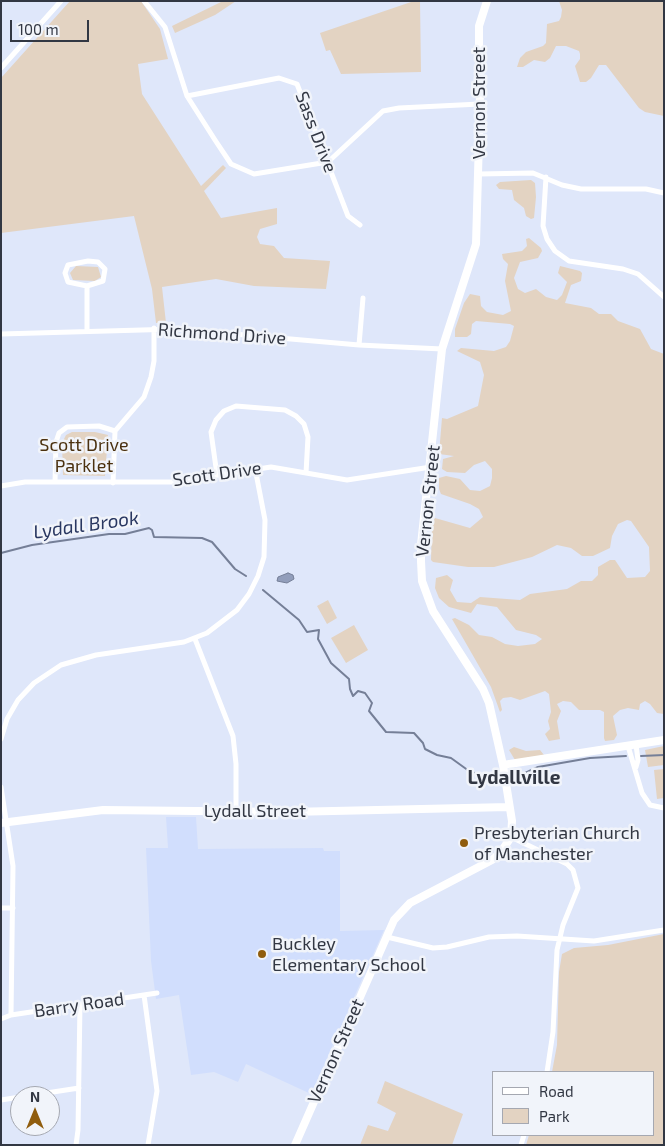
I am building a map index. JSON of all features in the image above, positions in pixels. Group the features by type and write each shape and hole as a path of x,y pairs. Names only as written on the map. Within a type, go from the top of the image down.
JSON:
{"street":[{"path":"1,68 61,1"},
{"path":"144,1 165,27 187,96 231,164 254,174 328,162 383,111 399,108 480,104"},
{"name":"Vernon Street","path":"294,1145 394,920 410,903 492,860 501,852 510,837 512,821 489,703 483,689 433,611 422,581 421,546 431,468 442,350 476,244 479,174 480,26 487,1"},
{"name":"Sass Drive","path":"187,96 279,78 297,84 348,216 360,225"},
{"path":"479,174 533,173 562,185 581,189 646,189 664,193"},
{"path":"546,177 543,226 547,239 554,251 569,260 623,268 638,274 664,297"},
{"path":"88,261 98,262 103,265 105,273 103,281 87,286 68,282 65,273 68,265 88,261"},
{"path":"87,286 87,331"},
{"path":"359,345 363,298"},
{"path":"113,483 115,431 144,397 152,377 154,328"},
{"name":"Richmond Drive","path":"1,334 154,328 442,350"},
{"path":"217,474 211,432 216,420 224,411 236,406 285,410 296,416 304,424 308,437 306,473"},
{"path":"55,482 56,442 59,432 67,427 99,426 115,431"},
{"name":"Scott Drive","path":"1,486 25,482 172,482 271,467 347,480 431,468"},
{"path":"1,739 7,719 18,700 34,682 61,665 96,655 195,639 221,624 237,610 249,594 258,576 266,541 265,520 256,468"},
{"path":"195,639 233,736 236,764 236,812"},
{"path":"504,773 664,740"},
{"path":"632,746 637,754 636,767"},
{"path":"632,746 630,757 636,767 642,793 650,805 664,808"},
{"path":"1,787 4,822 13,866 11,1015"},
{"name":"Lydall Street","path":"4,822 103,810 236,812 509,807"},
{"path":"510,837 560,859 573,870 578,888 559,938 555,964 554,1032 547,1071"},
{"path":"1,908 13,908"},
{"path":"387,937 433,948 447,947 489,937 517,936 594,941 664,930"},
{"name":"Barry Road","path":"1,1019 11,1015 156,993"},
{"path":"144,995 157,1091 148,1145"},
{"path":"76,1145 80,1004"},
{"path":"60,1091 79,1088"}],"shaded area":[{"path":"288,573 293,575 294,579 287,583 277,581 278,577"},
{"name":"Buckley Elementary School","path":"166,817 196,817 198,849 323,848 324,851 340,851 340,931 384,930 311,1094 246,1064 238,1082 214,1072 191,1075 179,995 156,999 151,961 146,848 168,848"}],"green space":[{"path":"70,1 141,1 160,29 168,59 138,64 142,94 201,186 223,165 226,168 204,191 221,218 277,208 277,224 260,229 257,237 260,244 274,246 284,258 330,261 326,289 254,286 216,279 162,287 166,323 156,323 152,289 134,216 1,233 1,78"},
{"path":"223,1 236,1 215,15 175,33 172,26"},
{"path":"414,1 420,1 421,72 341,74 330,50 326,51 320,33"},
{"path":"559,1 664,1 664,116 645,112 639,108 606,65 599,65 591,78 586,82 580,82 575,66 580,59 579,51 566,46 556,46 550,58 545,62 534,60 523,67 517,67 520,58 526,52 543,46 546,43 547,24 559,21 561,17 562,10"},
{"path":"531,180 535,183 536,197 534,218 531,219 526,216 524,208 514,200 512,190 499,189 496,185 500,182"},
{"path":"529,238 542,251 538,258 520,262 514,278 518,289 525,293 536,289 546,297 557,300 562,295 567,282 558,273 560,266 580,271 582,273 581,281 571,285 565,303 591,308 599,314 611,314 618,321 640,329 651,349 664,354 664,714 657,713 645,701 640,704 639,710 628,708 620,710 613,716 617,735 614,740 605,741 604,712 600,710 579,710 571,702 563,701 557,704 561,711 557,721 560,739 549,741 545,734 550,729 548,721 551,712 549,694 545,691 520,700 511,697 503,698 500,701 502,710 500,712 491,687 452,619 455,618 469,625 479,635 492,637 505,644 518,646 535,644 542,639 536,635 516,630 497,607 477,604 471,613 449,607 439,598 435,588 436,578 447,575 453,580 450,590 457,602 471,603 480,597 520,600 530,594 567,589 581,581 592,581 598,575 598,567 610,560 615,560 627,578 645,577 650,571 649,547 631,521 627,520 618,524 612,536 610,548 593,556 582,556 571,548 557,545 532,557 494,567 468,567 433,562 431,560 432,523 435,518 470,528 483,517 479,509 470,504 441,494 439,478 446,476 460,479 470,490 480,491 490,486 492,478 492,469 485,461 474,465 465,473 447,472 442,469 443,459 454,456 439,454 442,418 447,419 478,406 484,375 480,362 457,351 461,348 494,351 506,347 510,341 514,326 476,321 472,324 471,334 467,337 455,337 455,329 464,303 470,294 480,296 481,306 487,312 503,315 511,311 505,281 508,264 503,259 502,254 522,251 527,246 526,239"},
{"path":"76,266 98,267 101,277 95,281 73,280 70,273"},
{"name":"Scott Drive Parklet","path":"72,432 95,432 108,435 105,476 63,475 62,443 66,435"},
{"path":"328,600 337,618 327,624 317,606"},
{"path":"354,625 368,650 346,663 331,638"},
{"path":"664,746 664,765 648,767 645,750"},
{"path":"514,747 526,751 540,750 544,755 515,760 509,750"},
{"path":"664,769 664,798 657,799 654,770"},
{"path":"664,934 664,1145 526,1145 529,1136 655,1136 655,1071 552,1071 557,1045 559,972 562,954 574,948 608,945"},
{"path":"385,1081 463,1114 452,1145 360,1145 368,1125 388,1131 396,1113 377,1103"}],"waterway":[{"name":"Lydall Brook","path":"1,553 32,545 109,534 125,534 149,528 152,530 154,537 202,538 212,542 235,569 246,576"},
{"name":"Lydall Brook","path":"263,590 299,620 307,632 319,630 318,639 331,663 349,679 353,696 358,691 365,693 372,703 369,711 386,732 414,733 423,743 425,749 437,755 451,758 469,771 480,775 501,777"},
{"name":"Lydall Brook","path":"641,756 664,755"},
{"name":"Lydall Brook","path":"506,777 525,773 538,767 590,758 626,756"}],"place":[{"name":"Presbyterian Church of Manchester","path":"464,843"},
{"name":"Buckley Elementary School","path":"262,954"}],"district":[{"name":"Lydallville","path":"514,778"}]}
